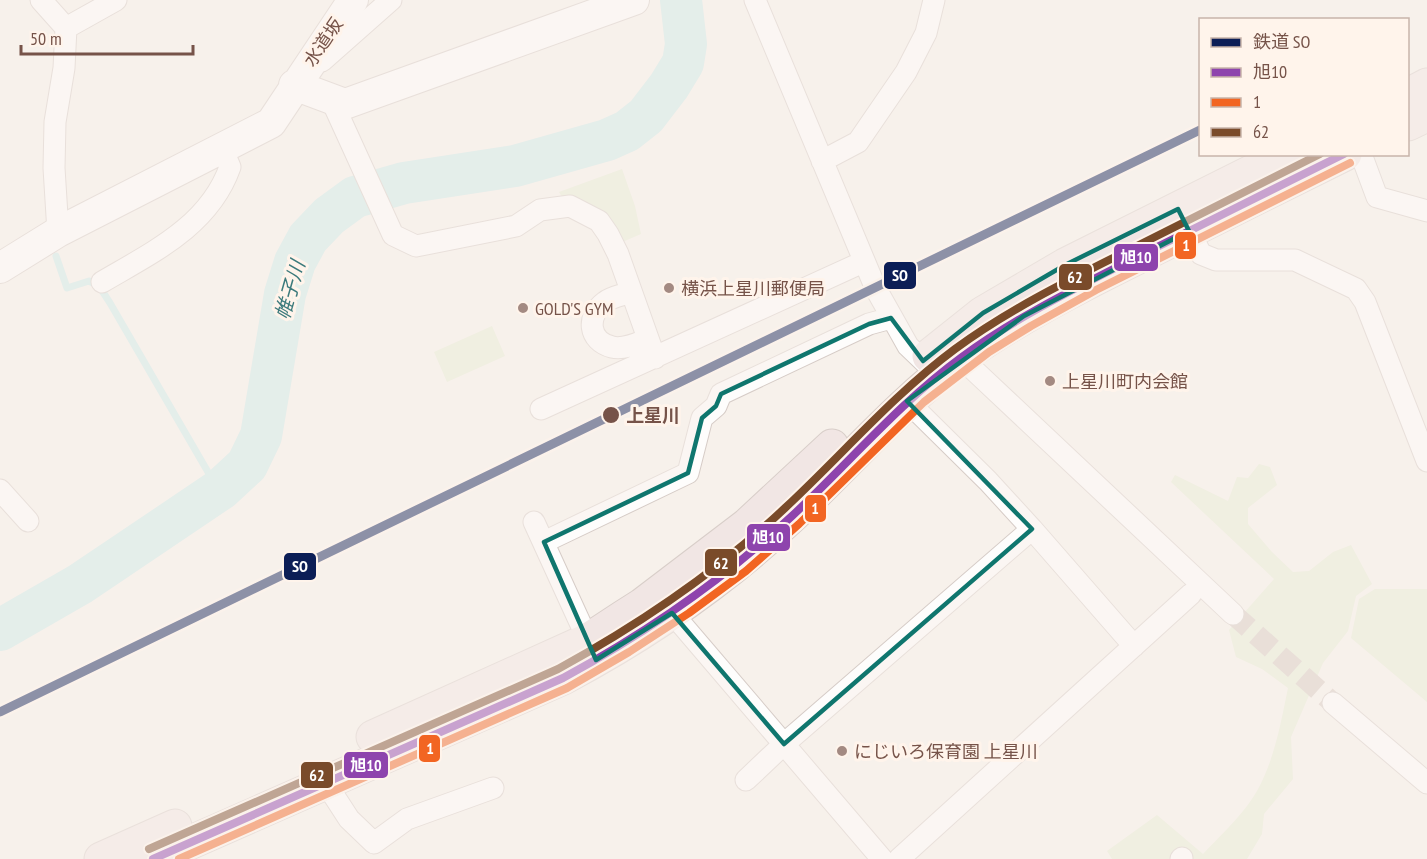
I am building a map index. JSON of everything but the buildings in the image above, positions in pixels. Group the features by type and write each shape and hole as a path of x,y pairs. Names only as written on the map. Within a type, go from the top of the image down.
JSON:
{"highway":[{"path":"1409,94 1427,85"},
{"path":"1409,123 1427,114"},
{"path":"1183,220 1284,156"},
{"path":"101,859 592,650 672,613 718,580 791,517 941,365 983,313 1065,265 1340,156"},
{"path":"153,859 541,687 592,650 642,605 747,525 941,365"}],"street":[{"path":"41,0 66,28 64,69 55,122 54,168 58,232"},
{"path":"66,28 116,0"},
{"name":"水道坂","path":"0,268 58,232 271,123 294,85 353,0"},
{"path":"391,0 294,85 345,104 634,0"},
{"path":"755,0 863,262 908,346 941,365 1233,614"},
{"path":"822,161 858,142 906,72 926,33 934,0"},
{"path":"331,99 393,234 416,246 516,226 540,210 570,206 599,221 618,254 652,349"},
{"path":"102,282 171,242 202,214 226,179 230,167 222,148"},
{"path":"1362,156 1377,197 1427,211"},
{"path":"1183,220 1201,254 1216,260 1295,260 1356,288 1365,302 1424,446"},
{"path":"541,409 652,349 863,262"},
{"path":"631,292 606,301 592,315 592,328 598,342 614,348 628,346 652,349"},
{"path":"544,542 688,473 702,418 716,406 721,394 869,324 891,318"},
{"path":"907,401 1032,529 1134,646"},
{"path":"0,490 28,521"},
{"path":"534,522 592,650"},
{"path":"746,780 784,744 1032,529"},
{"path":"899,859 1191,594"},
{"path":"672,613 882,859"},
{"path":"1333,703 1427,783"},
{"path":"325,782 349,819 374,843 407,819 493,788"}],"highlighted area":[{"path":"1178,209 1189,231 1024,316 907,401 1032,529 784,744 672,613 596,660 544,542 688,473 702,418 716,406 721,394 869,324 891,318 923,361 983,313 1065,265"}],"green space":[{"path":"622,169 635,206 641,234 620,243 562,197 559,192"},
{"path":"492,326 505,356 447,382 434,352"},
{"path":"1259,464 1270,467 1277,485 1248,508 1248,524 1272,552 1293,572 1309,571 1333,552 1351,545 1372,584 1356,596 1348,631 1323,663 1291,737 1293,779 1264,814 1262,834 1247,859 1112,859 1107,851 1157,815 1203,854 1247,806 1263,780 1269,765 1288,688 1262,669 1236,657 1229,630 1274,579 1171,482 1175,475 1228,501 1237,477 1248,478"},
{"path":"1375,589 1427,589 1427,702 1351,638 1359,599"}],"waterway":[{"name":"帷子川","path":"0,630 80,584 221,489 247,465 261,436 285,294 295,262 308,238 329,216 355,197 404,183 515,166 607,140 627,131 646,116 683,63 686,44 681,0"},
{"path":"56,256 67,288 89,281 99,286 219,491"}],"tunnel":[{"path":"1233,614 1333,703"}],"rail line":[{"name":"SO","path":"0,712 1199,130"}],"transit line":[{"name":"62","path":"149,849 558,669 589,652 677,596 732,554 785,508 910,386 975,335 1060,285 1316,156"},
{"name":"旭10","path":"153,859 563,678 594,661 711,584 765,540 917,394 982,343 1024,316 1068,292 1340,156"},
{"name":"1","path":"179,859 567,688 629,652 689,613 746,571 799,524 924,402 989,352 1096,290 1350,163"}],"place":[{"name":"横浜上星川郵便局","path":"669,288"},
{"name":"GOLD'S GYM","path":"523,308"},
{"name":"上星川町内会館","path":"1050,381"},
{"name":"上星川","path":"611,415"},
{"name":"にじいろ保育園 上星川","path":"842,751"}]}
